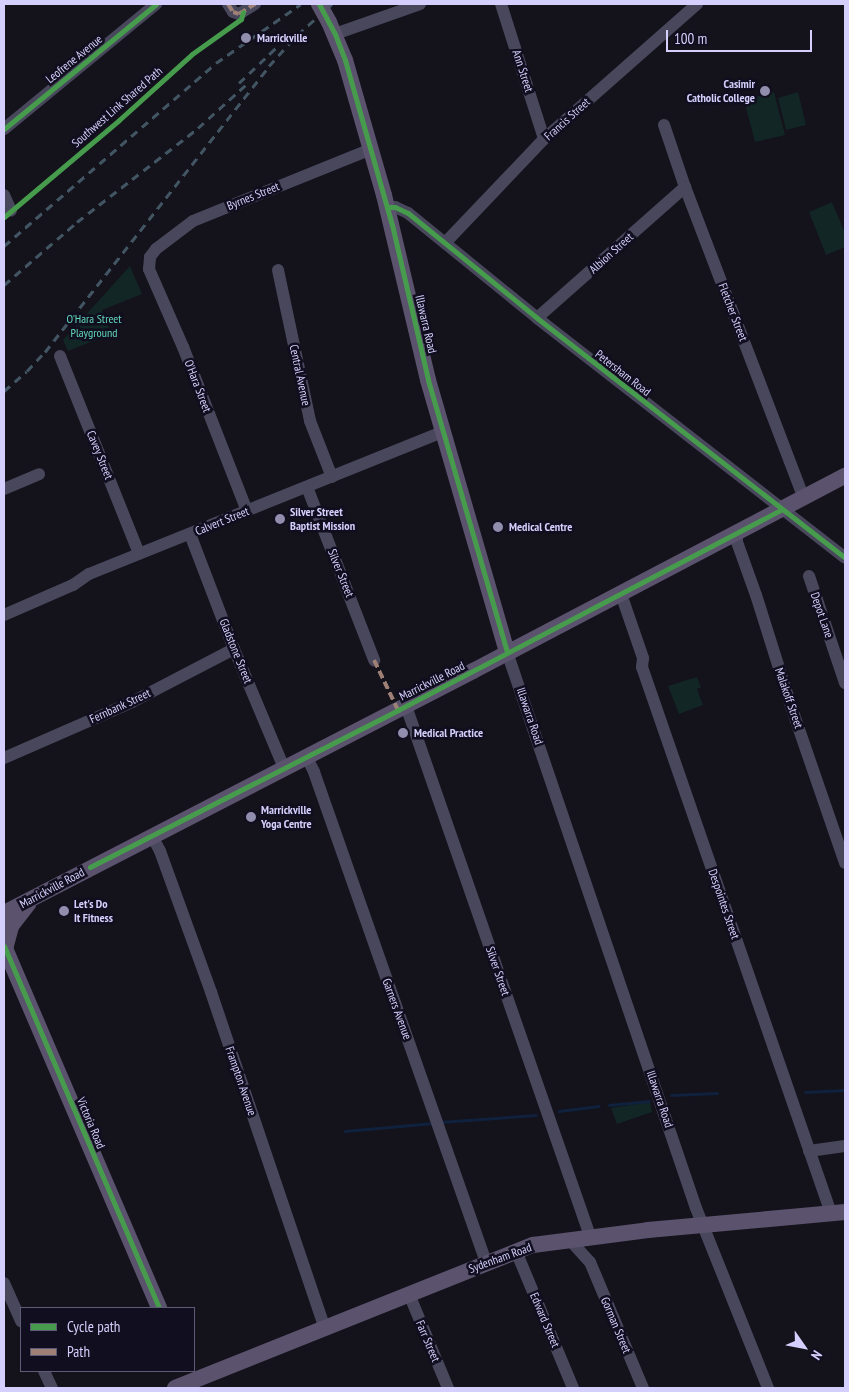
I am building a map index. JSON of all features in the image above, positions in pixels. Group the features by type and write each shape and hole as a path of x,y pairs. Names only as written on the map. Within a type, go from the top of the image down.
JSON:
{"main road":[{"name":"Illawarra Road","path":"319,4 332,28 345,60 387,207 428,380 508,652"},
{"name":"Marrickville Road","path":"4,913 406,706 845,476"},
{"path":"5,948 16,916 37,896"},
{"name":"Victoria Road","path":"5,948 159,1307"},
{"name":"Sydenham Road","path":"185,1382 325,1328 486,1262 534,1245 569,1239 702,1224 838,1212"}],"street":[{"name":"Leofrene Avenue","path":"4,129 156,4"},
{"path":"228,4 238,14 255,4"},
{"path":"332,28 420,4"},
{"name":"Ann Street","path":"501,4 544,139"},
{"name":"Francis Street","path":"445,244 544,139 697,4"},
{"name":"Fletcher Street","path":"664,125 685,187 804,498"},
{"name":"Byrnes Street","path":"148,262 156,248 193,221 370,149"},
{"name":"Albion Street","path":"538,318 685,187"},
{"path":"4,196 10,211"},
{"name":"Petersham Road","path":"387,207 395,207 408,213 538,318 845,558"},
{"name":"O'Hara Street","path":"148,262 149,269 183,346 247,511"},
{"name":"Central Avenue","path":"278,270 310,421 332,476"},
{"name":"Cavey Street","path":"60,356 139,554"},
{"name":"Calvert Street","path":"4,615 73,585 89,574 443,432"},
{"path":"4,489 39,474"},
{"name":"Silver Street","path":"307,487 374,660"},
{"name":"Malakoff Street","path":"737,533 737,542 845,863"},
{"name":"Gladstone Street","path":"190,534 234,649 284,768"},
{"name":"Depot Lane","path":"809,576 845,683"},
{"name":"Despointes Street","path":"621,594 643,658 642,667 809,1150 838,1212"},
{"name":"Fernbank Street","path":"4,758 132,702 234,649"},
{"name":"Illawarra Road","path":"508,652 702,1224 768,1388"},
{"name":"Silver Street","path":"406,706 594,1236"},
{"name":"Garners Avenue","path":"306,756 314,772 486,1262"},
{"name":"Frampton Avenue","path":"152,836 160,851 211,992 325,1328"},
{"path":"809,1150 845,1146"},
{"path":"590,1262 590,1250 594,1236"},
{"name":"Gorman Street","path":"569,1239 590,1262 643,1388"},
{"name":"Edward Street","path":"516,1251 573,1388"},
{"path":"4,1283 20,1319"},
{"name":"Farr Street","path":"409,1294 448,1388"},
{"path":"44,1372 52,1388"}],"green space":[{"path":"774,92 785,135 755,142 744,100"},
{"path":"798,92 806,125 786,130 778,98"},
{"path":"832,202 845,233 845,247 826,255 809,212"},
{"name":"O'Hara Street Playground","path":"130,266 142,294 102,310 111,334 68,351 63,340"},
{"path":"697,677 701,687 697,689 703,705 679,714 668,686"},
{"path":"650,1102 652,1112 617,1124 611,1108"}],"waterway":[{"path":"805,1092 845,1090"},
{"path":"671,1095 717,1093"},
{"path":"609,1105 649,1101"},
{"path":"559,1111 599,1106"},
{"path":"440,1122 536,1115"},
{"path":"345,1131 434,1123"}],"railway":[{"path":"4,246 216,63 301,4"},
{"path":"287,44 332,4"},
{"path":"4,391 45,352 269,66 293,39"},
{"path":"239,83 277,47"},
{"path":"4,285 77,222 198,128 250,81"}],"marked path":[{"path":"228,4 233,12 239,14 255,4"},
{"path":"374,660 398,710"}],"cycle path":[{"path":"4,129 156,4"},
{"path":"319,4 335,34 345,60 393,229 428,380 507,652"},
{"name":"Southwest Link Shared Path","path":"4,217 119,120 192,54 241,19 243,12"},
{"path":"387,207 395,207 408,213 537,318 845,558"},
{"path":"90,867 398,710 782,509"},
{"path":"4,946 159,1307"}],"place":[{"name":"Marrickville","path":"246,38"},
{"name":"Casimir Catholic College","path":"765,91"},
{"name":"Silver Street Baptist Mission","path":"280,519"},
{"name":"Medical Centre","path":"498,527"},
{"name":"Medical Practice","path":"403,733"},
{"name":"Marrickville Yoga Centre","path":"251,817"},
{"name":"Let's Do It Fitness","path":"64,911"}]}
